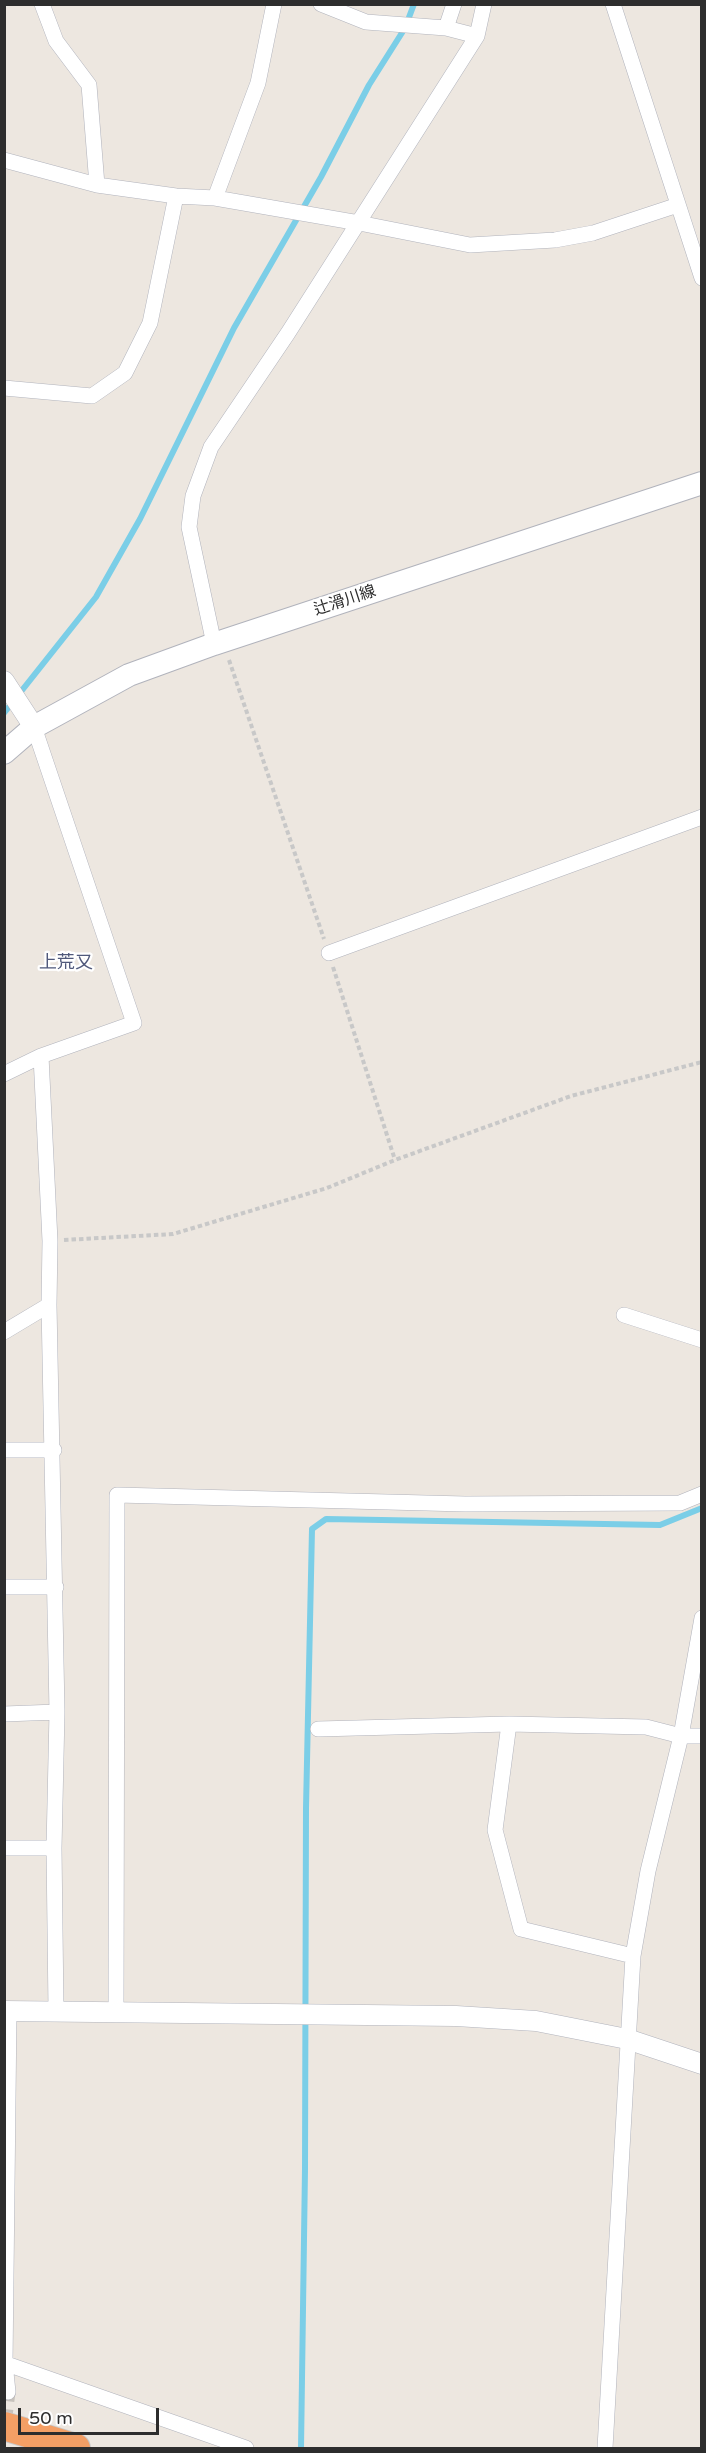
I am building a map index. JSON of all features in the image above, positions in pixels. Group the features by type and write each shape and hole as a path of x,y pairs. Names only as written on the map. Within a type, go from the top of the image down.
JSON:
{"highway":[{"path":"4,2426 76,2448"}],"main road":[{"name":"辻滑川線","path":"4,753 34,727 129,675 214,644 702,483"}],"street":[{"path":"42,4 56,41 89,85 97,185"},
{"path":"215,198 258,83 274,4"},
{"path":"321,4 366,22 446,28 477,36"},
{"path":"446,28 454,4"},
{"path":"214,644 189,527 193,496 211,447 359,223 477,36 484,4"},
{"path":"613,4 702,278"},
{"path":"4,160 97,185 176,196 215,198 470,245 555,240 593,233 678,205"},
{"path":"4,388 92,396 125,373 150,323 176,196"},
{"path":"4,681 34,727 134,1023 41,1056 4,1074"},
{"path":"329,953 702,817"},
{"path":"41,1056 50,1241 49,1305 54,1450 57,1712 54,1848 56,2010"},
{"path":"4,1332 49,1305"},
{"path":"624,1315 702,1340"},
{"path":"4,1450 54,1450"},
{"path":"116,2011 117,1495 489,1504 680,1503 702,1494"},
{"path":"4,1587 56,1587"},
{"path":"605,2448 633,1956 648,1871 681,1736 702,1618"},
{"path":"4,1714 57,1712"},
{"path":"509,1724 495,1830 521,1929 633,1956"},
{"path":"318,1729 509,1724 646,1727 681,1736 702,1736"},
{"path":"4,1848 54,1848"},
{"path":"8,2392 5,2363 7,2011 456,2016 536,2021 627,2039 702,2064"},
{"path":"5,2363 246,2448"}],"path":[{"path":"214,644 230,661 329,953 395,1160"},
{"path":"50,1241 173,1234 327,1188 395,1160 571,1096 702,1062"}],"waterway":[{"path":"4,713 96,597 140,519 234,328 321,177 369,85 405,28 414,4"},
{"path":"301,2448 305,2169 306,1808 312,1529 326,1519 660,1525 702,1508"}],"tunnel":[{"path":"4,2424 8,2392"}],"district":[{"name":"上荒又","path":"66,963"}]}
